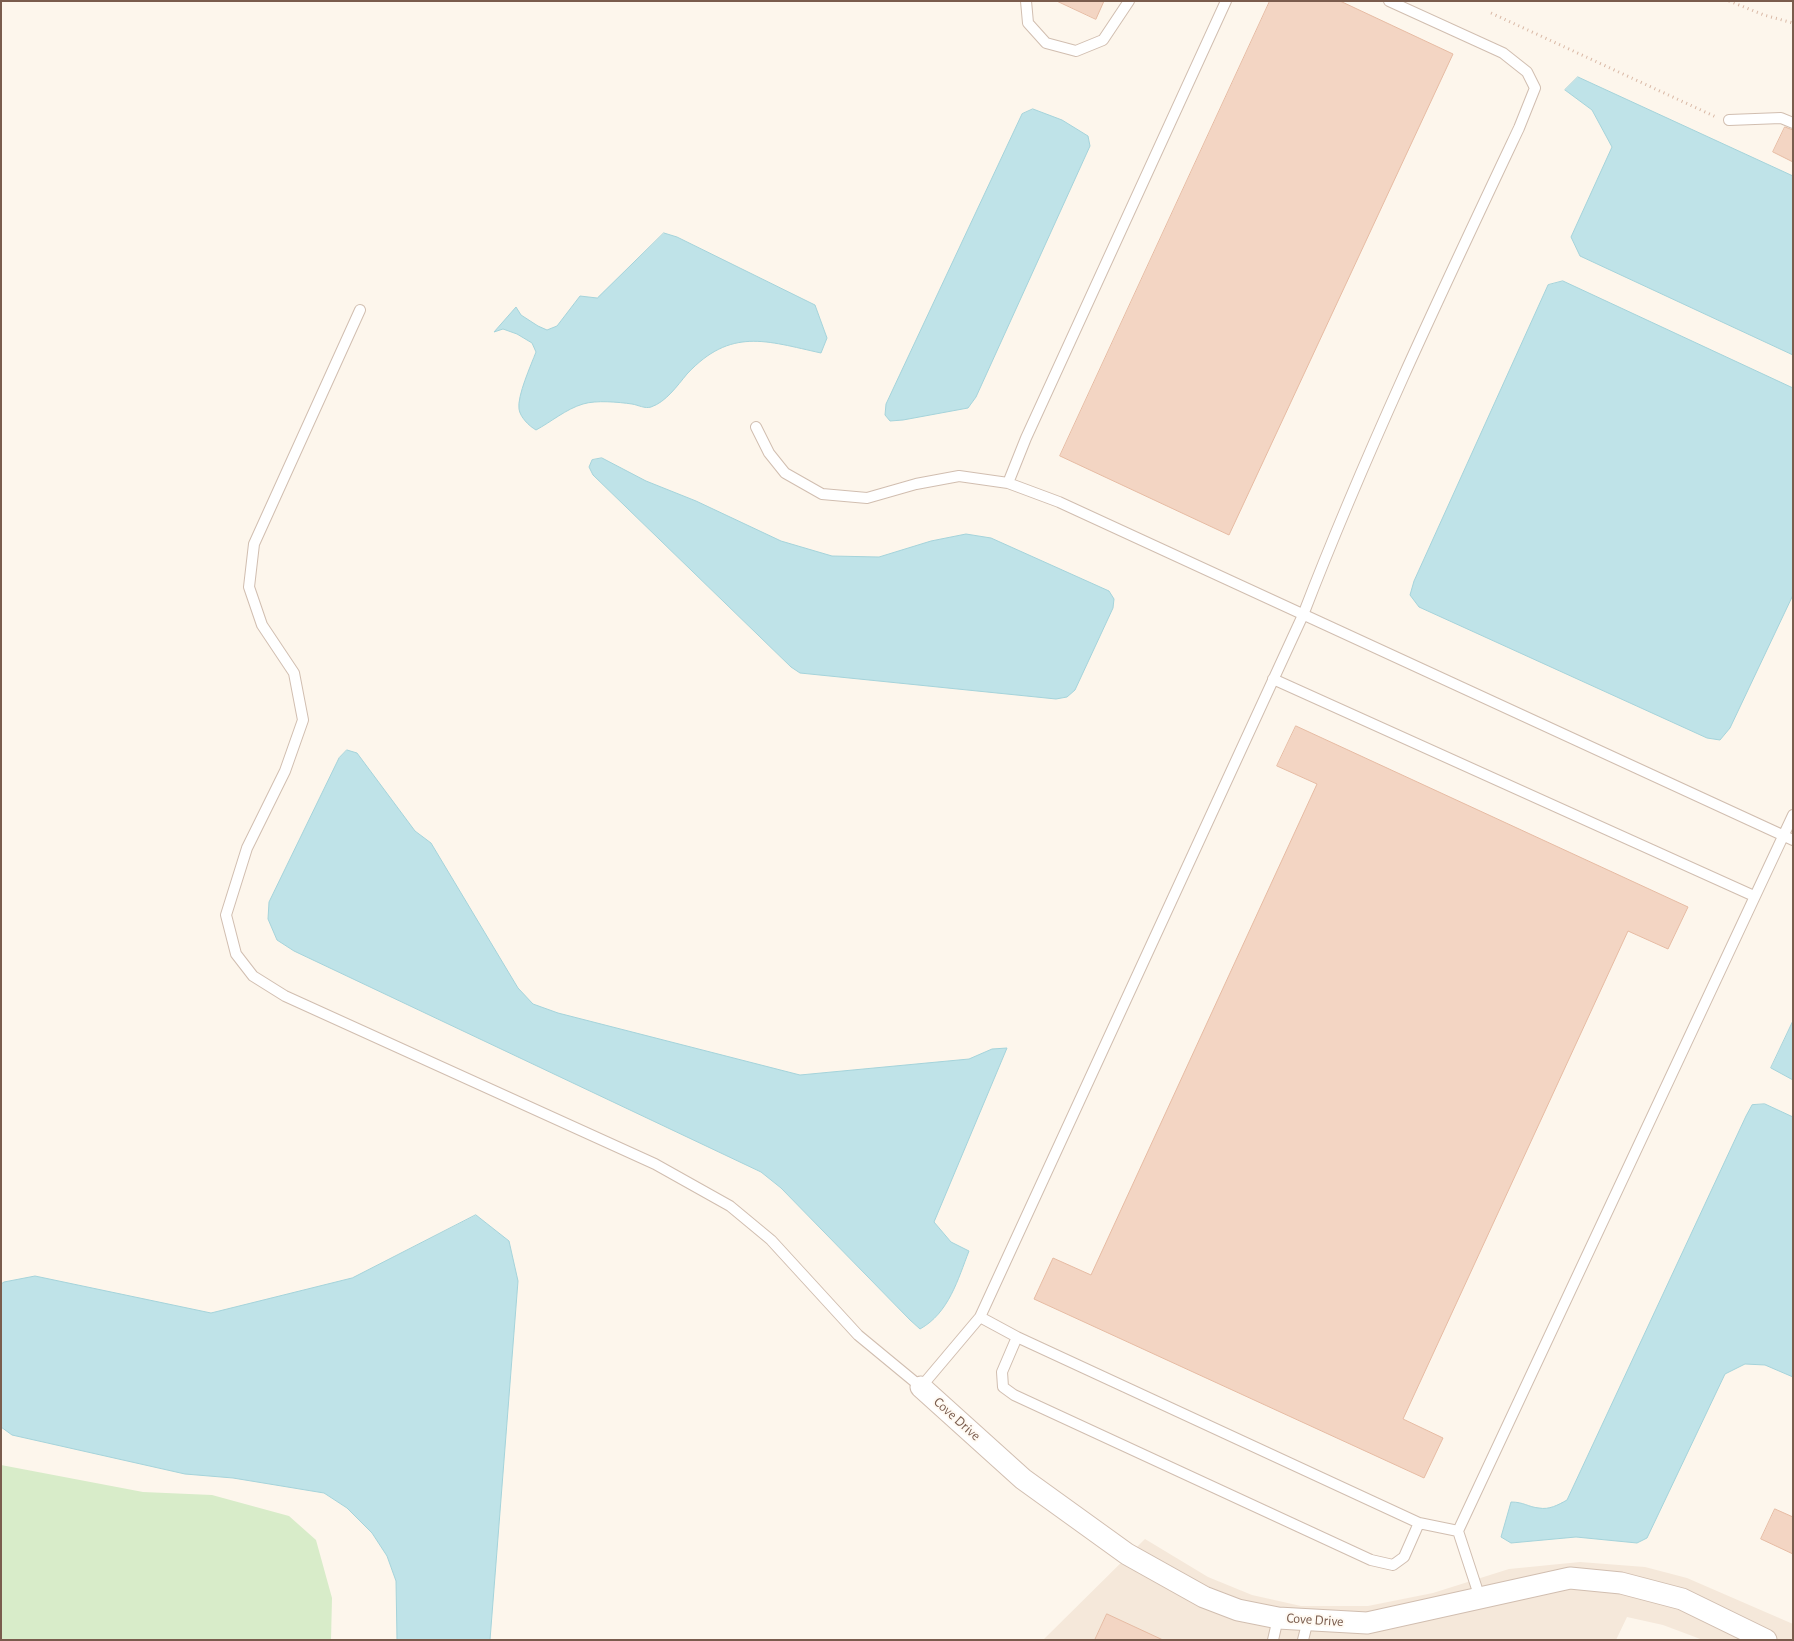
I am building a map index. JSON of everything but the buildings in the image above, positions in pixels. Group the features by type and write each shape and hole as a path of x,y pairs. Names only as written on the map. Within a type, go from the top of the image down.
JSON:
{"street":[{"name":"Cove Drive","path":"921,1387 1023,1478 1127,1554 1204,1597 1238,1610 1278,1618 1305,1630 1367,1623 1570,1578 1621,1583 1682,1599 1766,1640"}],"lane":[{"path":"1026,1 1028,23 1046,43 1076,51 1103,40 1129,1"},
{"path":"1008,483 1037,412 1226,1"},
{"path":"360,310 254,544 249,586 262,625 294,673 303,720 285,771 247,848 226,915 236,954 253,976 285,996 534,1111 655,1164 730,1206 771,1240 858,1336 921,1387 980,1318 1303,615 1323,562 1403,374 1519,128 1535,88 1527,72 1504,53 1389,1"},
{"path":"1729,120 1781,118 1793,123"},
{"path":"756,427 769,452 785,473 822,494 867,498 916,484 959,476 1008,483 1059,502 1793,840"},
{"path":"1273,680 1754,896"},
{"path":"1480,1598 1458,1531 1793,815"},
{"path":"980,1318 1017,1338 1419,1523 1458,1531"},
{"path":"1017,1338 1002,1372 1003,1387 1014,1395 1371,1560 1393,1565 1404,1557 1419,1523"},
{"path":"1274,1640 1278,1618"}],"path":[{"path":"1729,1 1738,3 1764,16 1793,23"},
{"path":"1491,13 1713,116 1729,120"}],"shaded area":[{"path":"1145,1539 1208,1577 1252,1595 1301,1606 1368,1606 1433,1593 1509,1569 1580,1562 1645,1567 1687,1578 1793,1624 1793,1640 1703,1640 1663,1625 1627,1617 1616,1640 1043,1640"}],"green space":[{"path":"1,1465 143,1492 212,1495 289,1516 316,1540 332,1598 331,1640 1,1640"}],"water":[{"path":"1578,77 1793,176 1793,355 1580,256 1571,237 1612,147 1592,110 1565,90"},
{"path":"1033,109 1062,120 1088,136 1090,146 976,397 968,408 890,421 885,415 886,404 1022,114"},
{"path":"664,233 677,237 815,305 827,338 821,353 766,342 750,341 734,344 719,349 703,359 666,398 656,405 646,408 614,402 588,403 571,409 536,430 521,415 519,403 536,352 532,343 517,334 503,329 494,332 516,307 521,315 538,326 547,330 557,326 580,296 597,298"},
{"path":"1563,281 1793,388 1793,595 1730,728 1720,740 1707,738 1419,607 1410,595 1414,581 1548,285"},
{"path":"602,458 646,481 696,501 781,541 832,556 879,557 931,541 966,534 991,538 1109,591 1114,599 1113,608 1075,690 1067,697 1056,699 800,673 791,667 593,475 589,467 592,460"},
{"path":"347,750 357,753 415,831 431,843 518,988 533,1004 558,1013 800,1075 969,1059 992,1049 1007,1048 934,1222 951,1242 969,1251 951,1295 938,1314 920,1329 781,1188 761,1172 294,951 277,940 268,919 269,902 339,758"},
{"path":"1793,1021 1793,1080 1771,1068"},
{"path":"1765,1104 1793,1117 1793,1377 1765,1365 1745,1364 1725,1374 1647,1538 1637,1543 1576,1537 1511,1543 1501,1537 1511,1502 1546,1508 1553,1507 1567,1500 1746,1116 1752,1105"},
{"path":"476,1215 509,1241 518,1281 490,1640 397,1640 396,1581 387,1556 372,1533 347,1508 324,1493 233,1478 185,1474 12,1435 1,1427 1,1284 4,1282 35,1276 211,1313 352,1278"}]}
